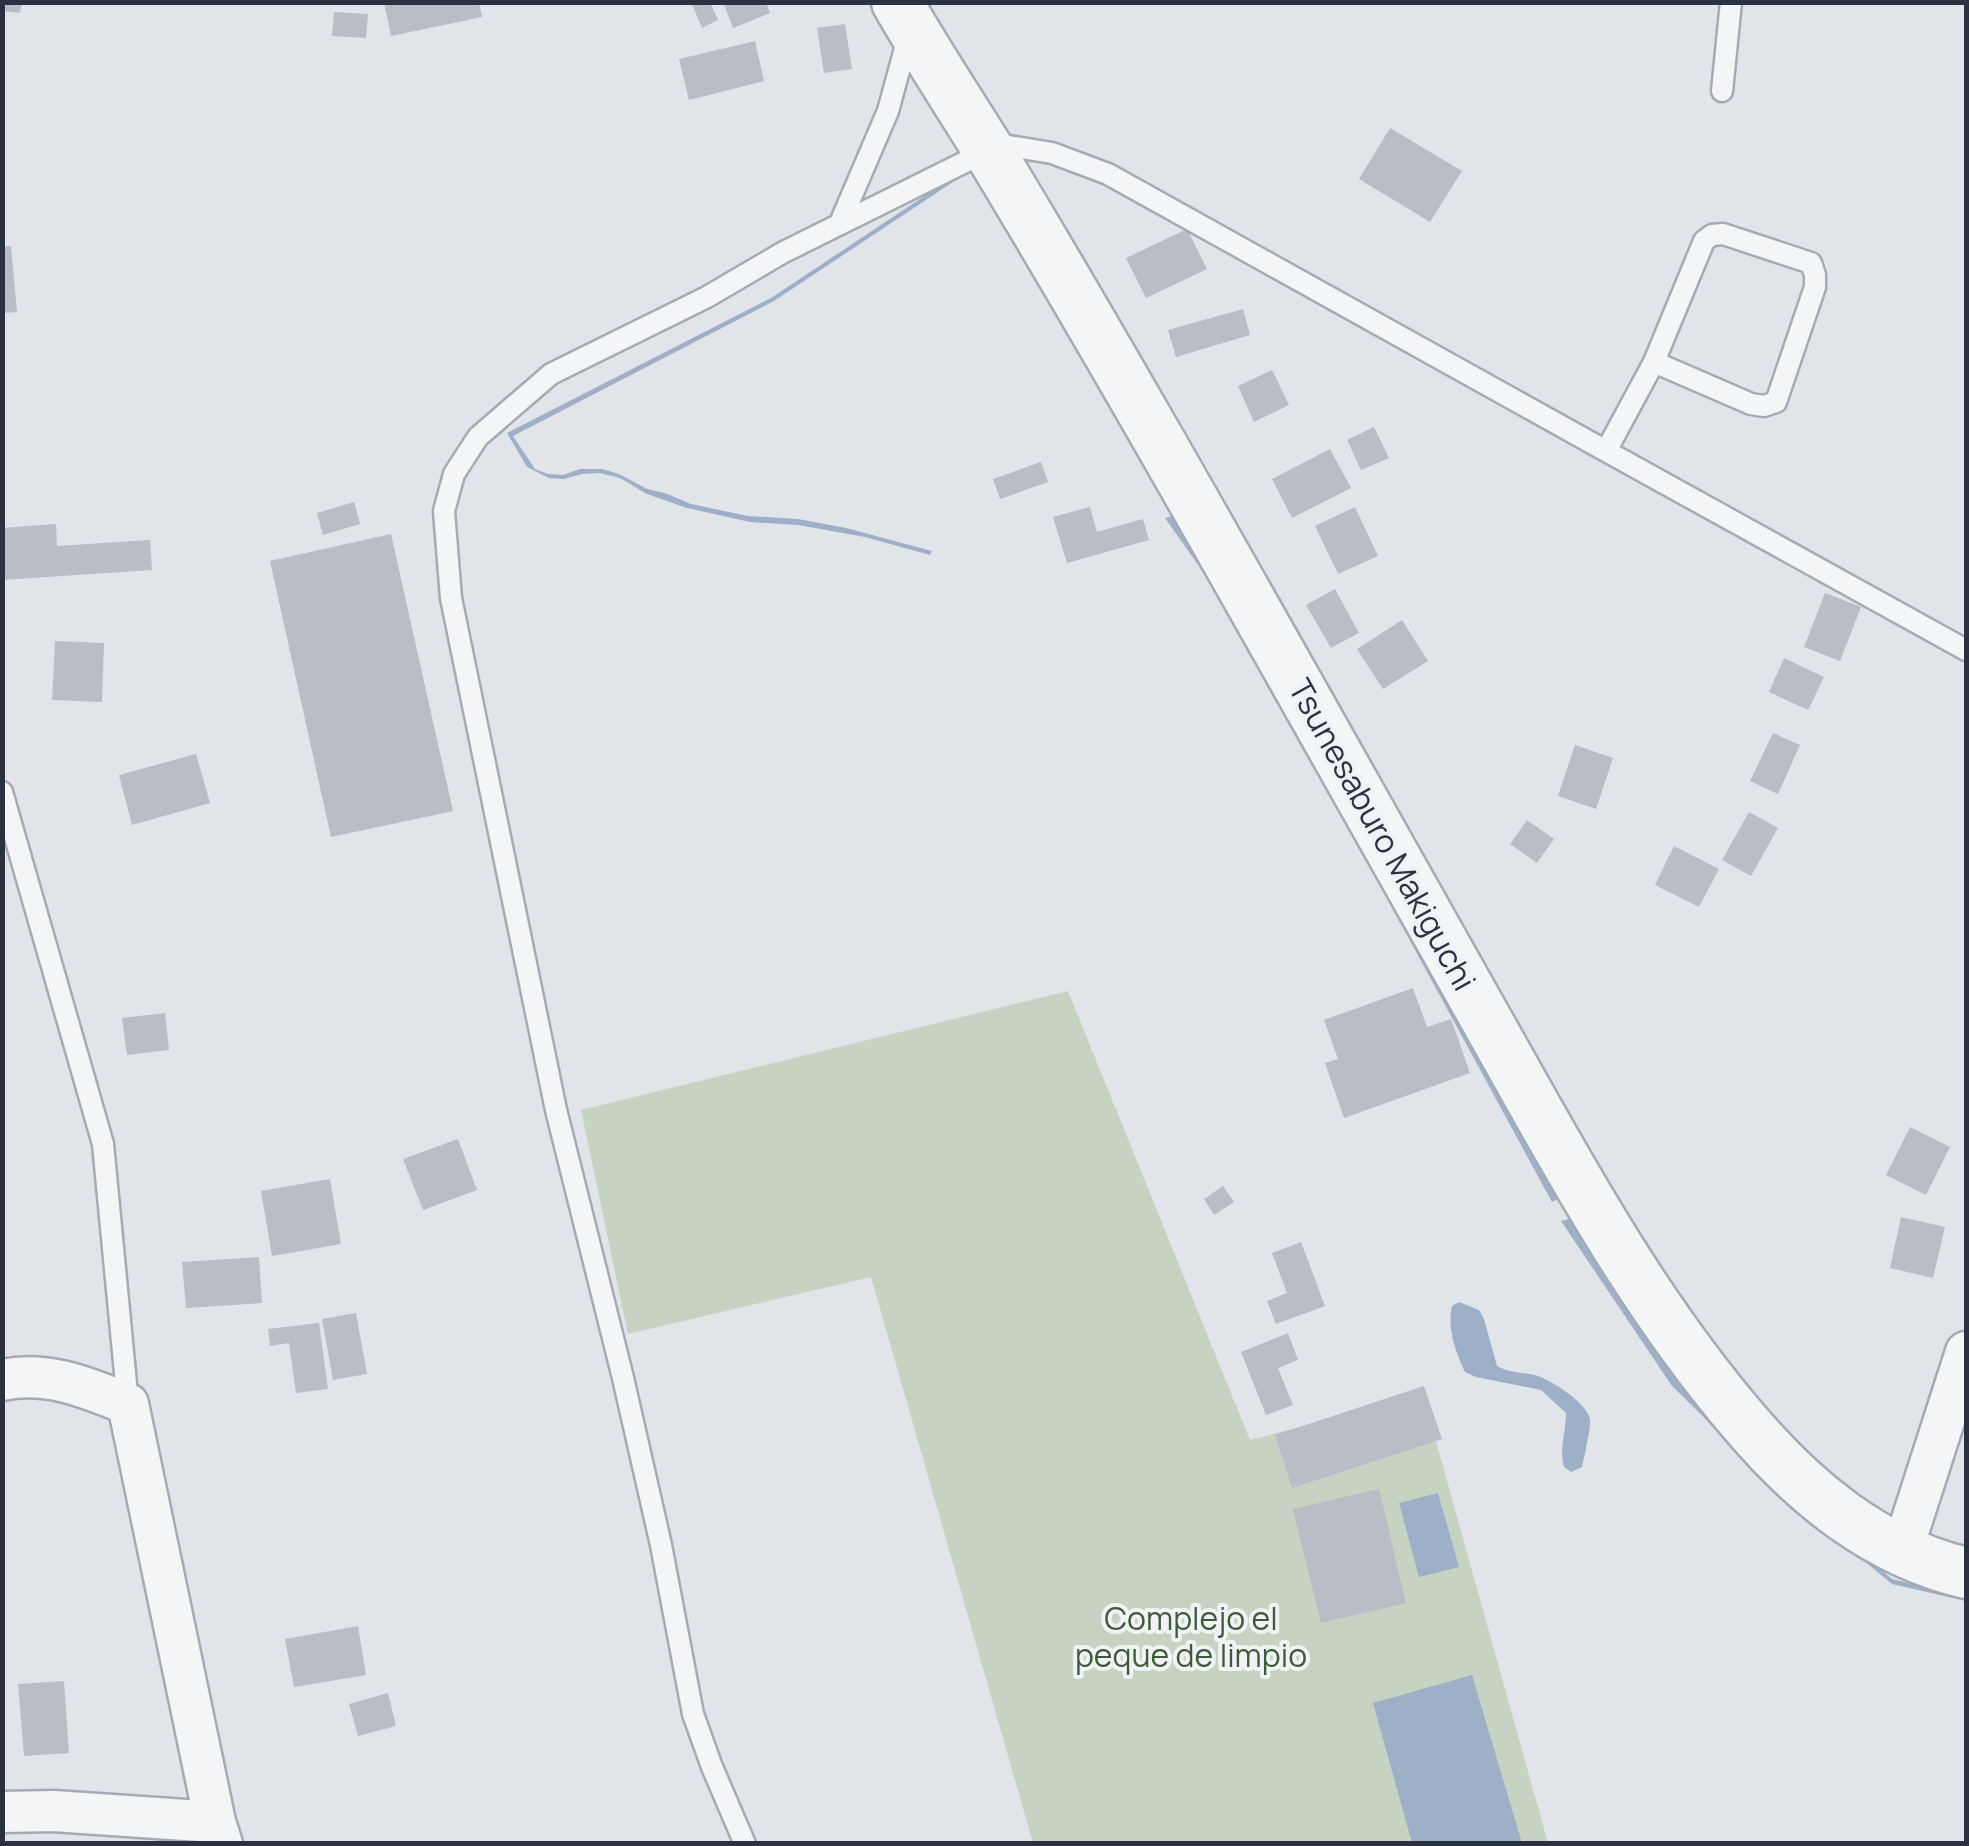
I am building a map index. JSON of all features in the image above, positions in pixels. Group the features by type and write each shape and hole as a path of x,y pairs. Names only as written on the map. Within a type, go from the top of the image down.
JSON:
{"street":[{"name":"Tsunesaburo Makiguchi","path":"904,15 986,146 1194,502 1604,1227 1674,1332 1747,1426 1820,1499 1855,1526 1902,1551 1966,1573"},
{"path":"1902,1551 1966,1352"},
{"path":"2,1380 20,1376 51,1378 128,1404 219,1833 54,1812 2,1812"}],"lane":[{"path":"1722,91 1731,2"},
{"path":"840,223 888,111 904,15"},
{"path":"745,1844 693,1714 636,1434 556,1110 451,598 444,511 454,474 478,437 551,374 706,297 782,252 986,146 1052,153 1108,174 1966,650"},
{"path":"1606,452 1654,362 1704,241 1723,234 1811,263 1815,286 1776,402 1764,406 1751,404 1654,362"},
{"path":"2,792 104,1144 128,1404"}],"green space":[{"name":"Complejo el peque de limpio","path":"1068,991 1250,1440 1423,1395 1548,1843 1033,1843 871,1277 628,1334 581,1110"}],"water":[{"path":"968,167 971,170 774,301 513,436 535,469 548,474 602,469 691,504 748,516 798,519 846,528 932,551 930,555 865,537 798,525 750,522 687,508 600,473 549,478 527,467 507,433 771,298"},
{"path":"1172,516 1234,609 1558,1199 1552,1202 1232,613 1165,518"},
{"path":"1570,1219 1676,1379 1777,1484 1892,1579 1966,1597 1966,1601 1892,1584 1777,1489 1672,1386 1561,1221"},
{"path":"1459,1302 1479,1310 1497,1366 1542,1377 1583,1407 1590,1424 1582,1467 1571,1472 1564,1467 1566,1413 1541,1390 1465,1372 1451,1331 1452,1306"},
{"path":"1438,1493 1459,1567 1419,1577 1399,1503"},
{"path":"1472,1675 1522,1843 1412,1843 1373,1703"}],"building":[{"path":"2,2 22,2 20,13 2,11"},
{"path":"384,2 479,2 482,17 391,36"},
{"path":"691,2 710,2 718,20 702,28"},
{"path":"723,2 766,2 770,13 733,28"},
{"path":"334,12 368,14 366,38 332,36"},
{"path":"845,24 852,69 824,73 817,28"},
{"path":"755,41 764,81 689,100 679,59"},
{"path":"1390,128 1462,171 1430,222 1359,179"},
{"path":"1187,229 1207,269 1146,298 1126,258"},
{"path":"11,246 17,312 2,313 2,247"},
{"path":"1243,309 1250,335 1176,357 1168,330"},
{"path":"1272,370 1289,405 1254,422 1238,386"},
{"path":"1374,427 1389,458 1361,470 1347,440"},
{"path":"1330,449 1351,488 1292,518 1272,479"},
{"path":"1041,462 1048,482 1000,499 993,479"},
{"path":"354,502 360,524 323,535 317,513"},
{"path":"1090,507 1097,532 1143,519 1149,540 1067,563 1053,517"},
{"path":"1355,507 1378,556 1338,574 1315,526"},
{"path":"56,524 57,546 150,540 152,570 2,580 2,528"},
{"path":"391,534 453,811 331,837 270,561"},
{"path":"1335,589 1359,633 1331,648 1306,605"},
{"path":"1825,593 1861,607 1840,661 1804,647"},
{"path":"1402,620 1428,661 1383,689 1357,649"},
{"path":"55,641 104,643 102,702 52,700"},
{"path":"1784,658 1824,677 1808,710 1769,692"},
{"path":"1773,733 1800,745 1778,794 1750,781"},
{"path":"1575,745 1613,758 1596,809 1558,796"},
{"path":"196,754 210,803 132,825 119,775"},
{"path":"1749,812 1778,828 1751,876 1722,860"},
{"path":"1527,820 1554,839 1537,863 1510,844"},
{"path":"1674,846 1719,869 1699,907 1655,885"},
{"path":"1413,988 1427,1027 1451,1019 1470,1073 1344,1118 1325,1063 1338,1059 1324,1020"},
{"path":"165,1013 169,1050 127,1055 122,1018"},
{"path":"1910,1127 1950,1147 1926,1195 1886,1175"},
{"path":"458,1139 477,1190 423,1210 403,1159"},
{"path":"330,1179 341,1244 272,1256 261,1191"},
{"path":"1223,1186 1234,1202 1214,1215 1204,1199"},
{"path":"1901,1217 1945,1227 1933,1278 1890,1268"},
{"path":"1301,1242 1325,1306 1276,1324 1267,1301 1287,1293 1272,1253"},
{"path":"259,1257 262,1303 186,1308 182,1262"},
{"path":"356,1313 367,1374 333,1380 322,1319"},
{"path":"319,1323 328,1389 296,1393 289,1343 270,1346 268,1329"},
{"path":"1288,1333 1298,1360 1278,1368 1293,1405 1266,1415 1241,1352"},
{"path":"1424,1386 1442,1439 1292,1488 1275,1435"},
{"path":"1379,1489 1406,1603 1321,1623 1293,1509"},
{"path":"358,1626 366,1675 294,1687 285,1639"},
{"path":"64,1681 69,1753 24,1756 18,1684"},
{"path":"388,1693 396,1726 358,1736 349,1704"}]}
